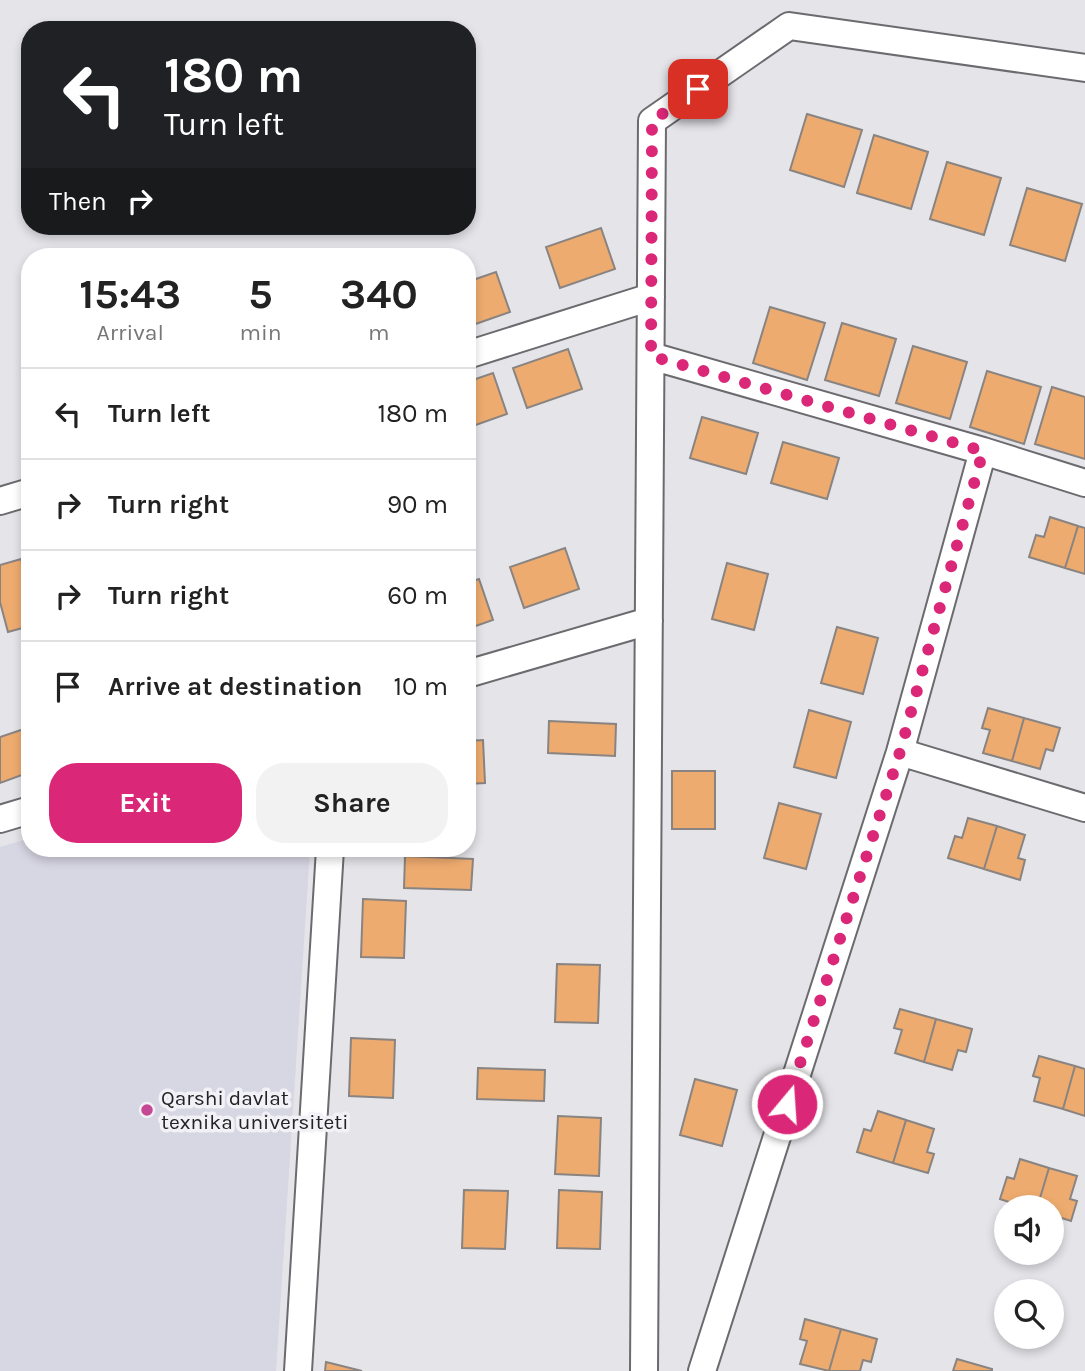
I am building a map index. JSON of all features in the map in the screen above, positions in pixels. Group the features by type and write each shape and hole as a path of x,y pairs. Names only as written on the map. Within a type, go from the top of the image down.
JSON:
{"street":[{"path":"644,1371 652,121 789,26 1085,68"},
{"path":"476,352 651,297"},
{"path":"651,356 1085,483"},
{"path":"706,1370 900,752 983,451"},
{"path":"0,501 21,495"},
{"path":"476,671 649,621"},
{"path":"900,752 1085,808"},
{"path":"0,819 21,813"},
{"path":"298,1371 330,857"}],"shaded area":[{"name":"Qarshi davlat texnika universiteti","path":"21,841 21,857 309,857 276,1371 0,1371 0,847"}],"building":[{"path":"807,114 862,130 844,187 790,170"},
{"path":"874,135 928,152 911,209 857,193"},
{"path":"947,162 1001,178 984,235 930,219"},
{"path":"1027,188 1082,204 1065,261 1010,245"},
{"path":"601,228 615,269 560,288 546,247"},
{"path":"496,272 510,312 476,324 476,279"},
{"path":"770,307 825,323 807,380 753,363"},
{"path":"842,323 896,339 879,396 825,380"},
{"path":"913,346 967,362 950,419 896,403"},
{"path":"568,349 582,389 527,408 513,368"},
{"path":"987,371 1041,387 1024,444 970,427"},
{"path":"493,373 507,414 476,425 476,379"},
{"path":"1052,387 1085,397 1085,459 1035,444"},
{"path":"702,417 758,433 746,474 690,458"},
{"path":"783,442 839,458 827,499 771,483"},
{"path":"1050,517 1078,526 1065,568 1029,557 1036,535 1044,537"},
{"path":"1078,526 1085,528 1085,574 1065,568"},
{"path":"565,548 579,589 524,608 510,567"},
{"path":"21,559 21,628 8,632 0,602 0,565"},
{"path":"727,563 768,574 754,630 712,619"},
{"path":"479,579 493,620 476,626 476,580"},
{"path":"837,627 878,638 863,694 821,683"},
{"path":"988,708 1024,718 1012,761 983,753 990,730 982,728"},
{"path":"809,710 851,722 836,778 794,767"},
{"path":"1024,718 1060,728 1053,751 1046,749 1040,769 1012,761"},
{"path":"549,721 616,724 615,756 548,753"},
{"path":"21,730 21,775 0,783 0,737"},
{"path":"476,740 483,740 485,783 476,784"},
{"path":"672,771 715,771 715,829 672,829"},
{"path":"779,803 821,814 806,869 764,858"},
{"path":"968,818 997,826 984,869 948,858 955,836 962,838"},
{"path":"997,826 1025,835 1018,858 1025,860 1020,880 984,869"},
{"path":"405,857 473,859 471,890 404,888"},
{"path":"363,899 406,901 404,958 361,957"},
{"path":"557,964 600,965 598,1023 555,1022"},
{"path":"900,1009 936,1019 924,1062 895,1053 902,1030 894,1028"},
{"path":"936,1019 972,1029 966,1052 958,1050 952,1070 924,1062"},
{"path":"351,1038 395,1040 393,1098 349,1096"},
{"path":"1039,1056 1075,1066 1063,1109 1034,1101 1040,1078 1033,1076"},
{"path":"1075,1066 1085,1069 1085,1116 1063,1109"},
{"path":"478,1068 545,1070 544,1101 477,1099"},
{"path":"695,1079 737,1090 722,1146 680,1135"},
{"path":"878,1111 906,1120 893,1163 857,1152 864,1129 871,1131"},
{"path":"558,1116 601,1118 599,1176 555,1174"},
{"path":"906,1120 934,1129 927,1152 934,1154 928,1173 893,1163"},
{"path":"1020,1159 1049,1168 1041,1195 1001,1195 1007,1177 1014,1179"},
{"path":"1049,1168 1077,1176 1070,1199 1077,1201 1071,1221 1064,1219 1064,1195 1041,1195"},
{"path":"464,1190 508,1191 505,1249 462,1248"},
{"path":"559,1190 602,1192 600,1249 557,1248"},
{"path":"805,1319 841,1329 829,1371 800,1364 807,1341 800,1339"},
{"path":"841,1329 877,1339 871,1362 863,1360 860,1371 829,1371"},
{"path":"957,1359 992,1369 992,1371 953,1371"},
{"path":"326,1362 362,1371 325,1371"}],"place":[{"name":"Qarshi davlat texnika universiteti","path":"147,1110"}],"route":[{"path":"698,89 652,121 651,356 983,451 900,752 787,1104"}]}
